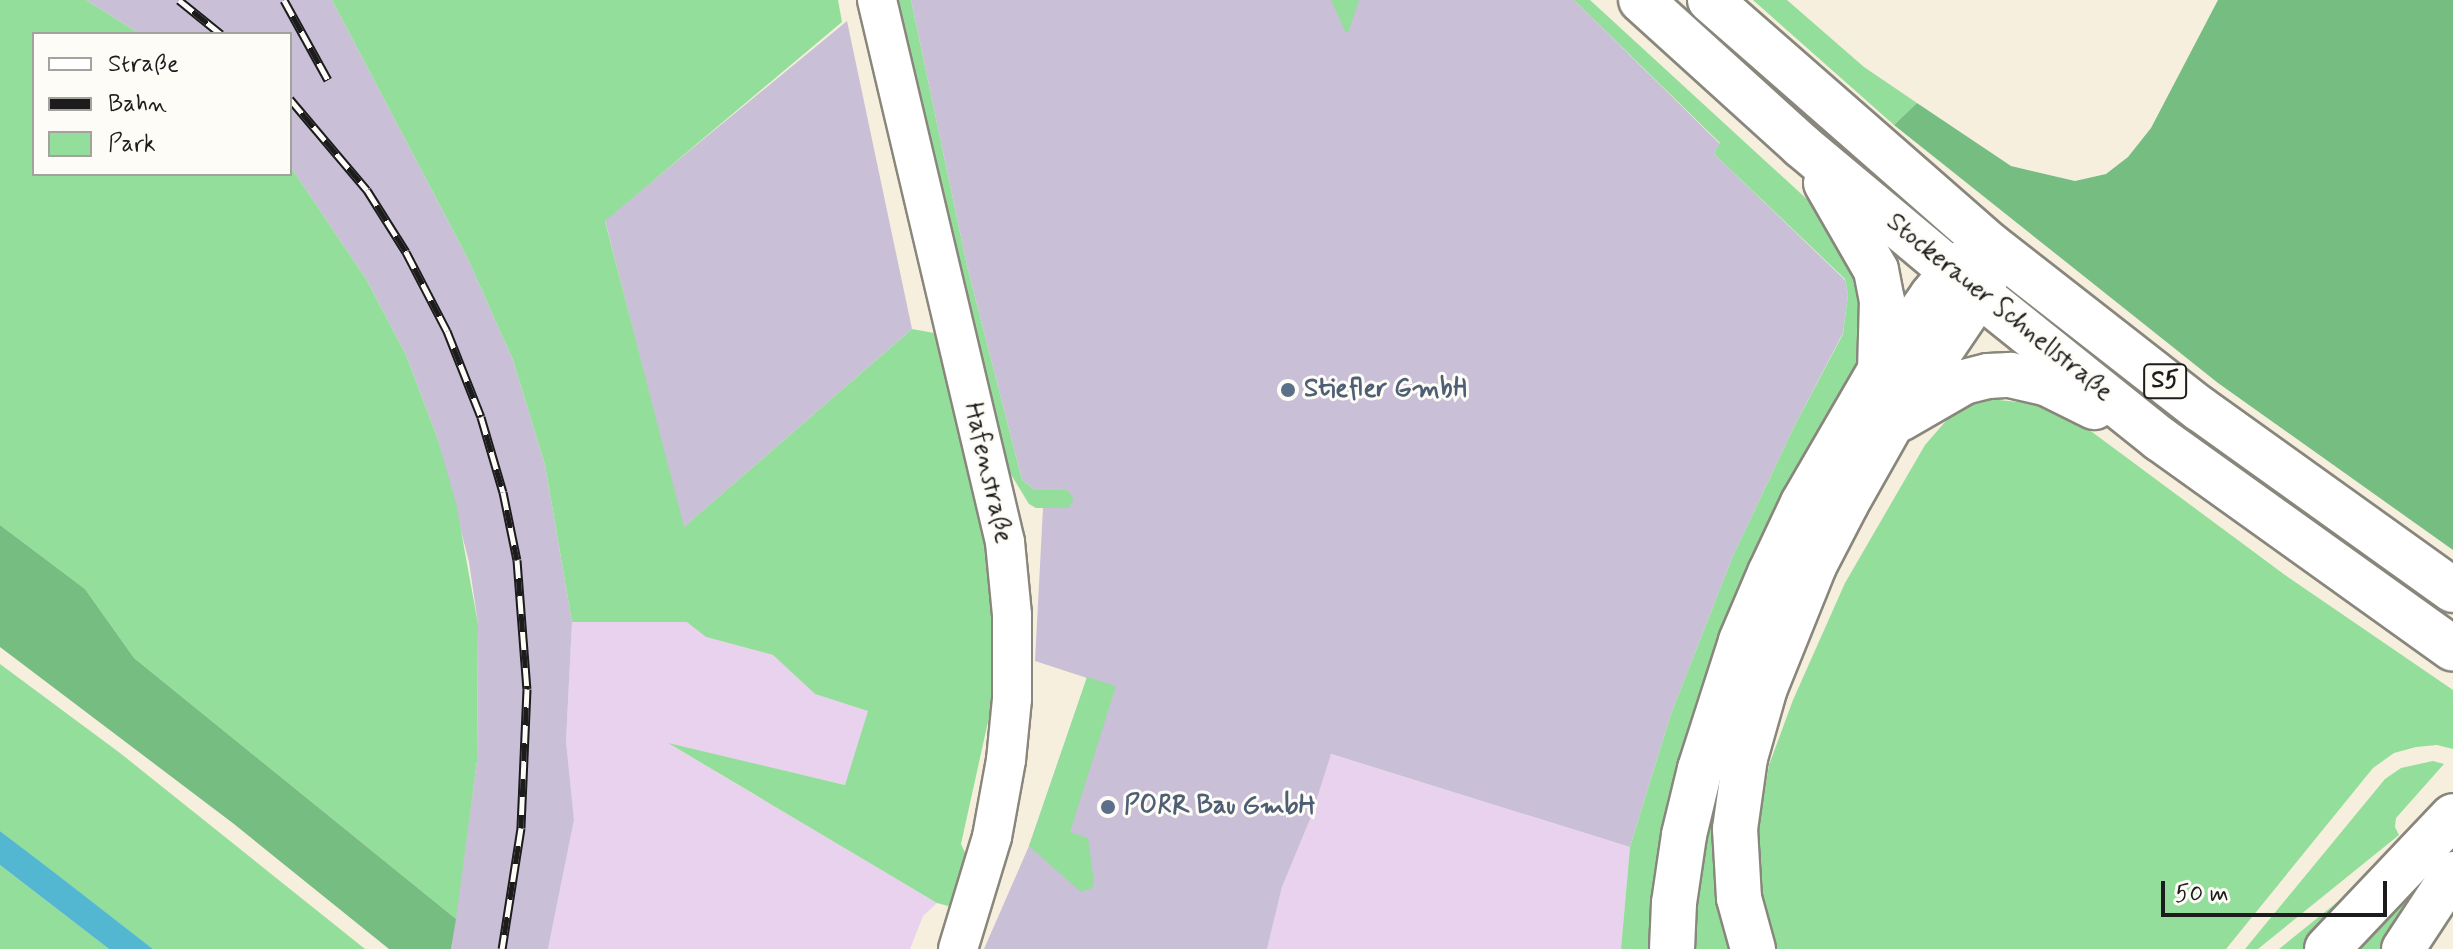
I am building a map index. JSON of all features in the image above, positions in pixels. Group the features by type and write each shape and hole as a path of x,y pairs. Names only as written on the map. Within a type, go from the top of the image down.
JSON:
{"highway":[{"name":"Stockerauer Schnellstraße","path":"1641,0 1802,146 2160,439 2453,649"},
{"name":"Stockerauer Schnellstraße","path":"1710,0 1991,246 2200,409 2453,590"},
{"path":"1802,146 1868,250 1876,270 1882,300 1880,370"},
{"path":"1672,949 1674,903 1684,835 1700,769 1741,641 1803,503 1880,370 1966,283 1990,270 1991,246"},
{"path":"1753,949 1739,898 1735,829 1745,758 1765,688 1814,566 1966,283"},
{"path":"1891,424 1964,382 2010,375 2046,383 2160,439"},
{"path":"2327,949 2453,816"}],"main road":[{"path":"2403,949 2453,873"}],"street":[{"name":"Hafenstraße","path":"877,0 1005,542 1012,615 1012,699 1006,760 992,837 958,949"}],"shaded area":[{"path":"86,0 332,0 467,257 513,360 545,465 572,622 566,741 574,820 548,949 451,949 477,761 478,624 469,562 437,437 406,355 366,279 292,169 292,32 137,32"},
{"path":"911,0 1574,0 1720,144 1714,154 1845,280 1848,295 1843,333 1733,556 1671,714 1630,847 1331,754 1311,817 1282,887 1267,949 984,949 1029,846 1087,678 1035,661 1043,508 1068,508 1067,491 1035,490 1022,480 967,266"},
{"path":"847,21 912,329 683,528 605,220"},
{"path":"687,621 706,637 773,655 815,694 869,711 846,785 671,745 937,903 923,916 910,949 548,949 574,820 566,741 572,622"},
{"path":"1330,754 1630,847 1621,949 1267,949 1282,887 1311,817"}],"green space":[{"path":"0,0 86,0 137,32 32,32 32,176 292,176 292,169 366,279 406,355 437,437 456,503 478,624 477,761 456,919 134,658 85,589 0,525"},
{"path":"332,0 838,0 842,22 605,221 684,527 912,329 934,333 988,546 994,615 993,699 961,844 968,859 952,907 937,903 668,743 845,785 868,711 815,694 773,655 706,637 687,622 572,622 545,465 513,360 467,257"},
{"path":"894,0 911,0 967,266 1022,480 1035,490 1067,490 1074,499 1068,508 1036,508 1029,504 1004,463"},
{"path":"1331,0 1359,0 1348,33 1345,31"},
{"path":"1574,0 1590,0 1822,213 1857,264 1870,339 1660,949 1621,949 1630,847 1671,714 1733,556 1794,427 1843,334 1848,295 1845,279 1714,154 1720,143"},
{"path":"1753,0 1787,0 1864,67 1917,103 1894,125"},
{"path":"2218,0 2453,0 2453,550 2218,383 1894,125 1917,103 2011,166 2075,181 2106,174 2128,157 2151,128"},
{"path":"1988,399 2039,404 2088,429 2285,575 2453,690 2453,749 2437,745 2416,747 2394,753 2373,768 2226,949 1777,949 1760,895 1758,831 1769,765 1793,700 1845,583 1925,445 1952,414 1969,404"},
{"path":"1858,449 1719,903 1731,949 1687,949 1712,772"},
{"path":"0,525 85,589 134,658 456,919 451,949 389,949 234,824 0,647"},
{"path":"0,664 120,753 365,949 153,949 0,831"},
{"path":"1087,677 1116,686 1070,832 1088,838 1094,882 1092,888 1081,892 1029,846"},
{"path":"2433,761 2444,764 2396,818 2395,827 2399,835 2258,949 2245,949 2385,779 2401,768"},
{"path":"0,865 39,895 109,949 0,949"},
{"path":"2376,871 2331,927 2304,949 2279,949"},
{"path":"2417,883 2410,905 2381,949 2353,949"}],"water":[{"path":"0,831 153,949 109,949 0,865"}],"railway":[{"path":"179,0 219,32"},
{"path":"284,0 328,80"},
{"path":"292,101 367,190 406,252 447,331 481,417 503,492 517,560 527,689 521,828 502,949"}],"place":[{"name":"Stiefler GmbH","path":"1288,390"},
{"name":"PORR Bau GmbH","path":"1108,807"}]}
